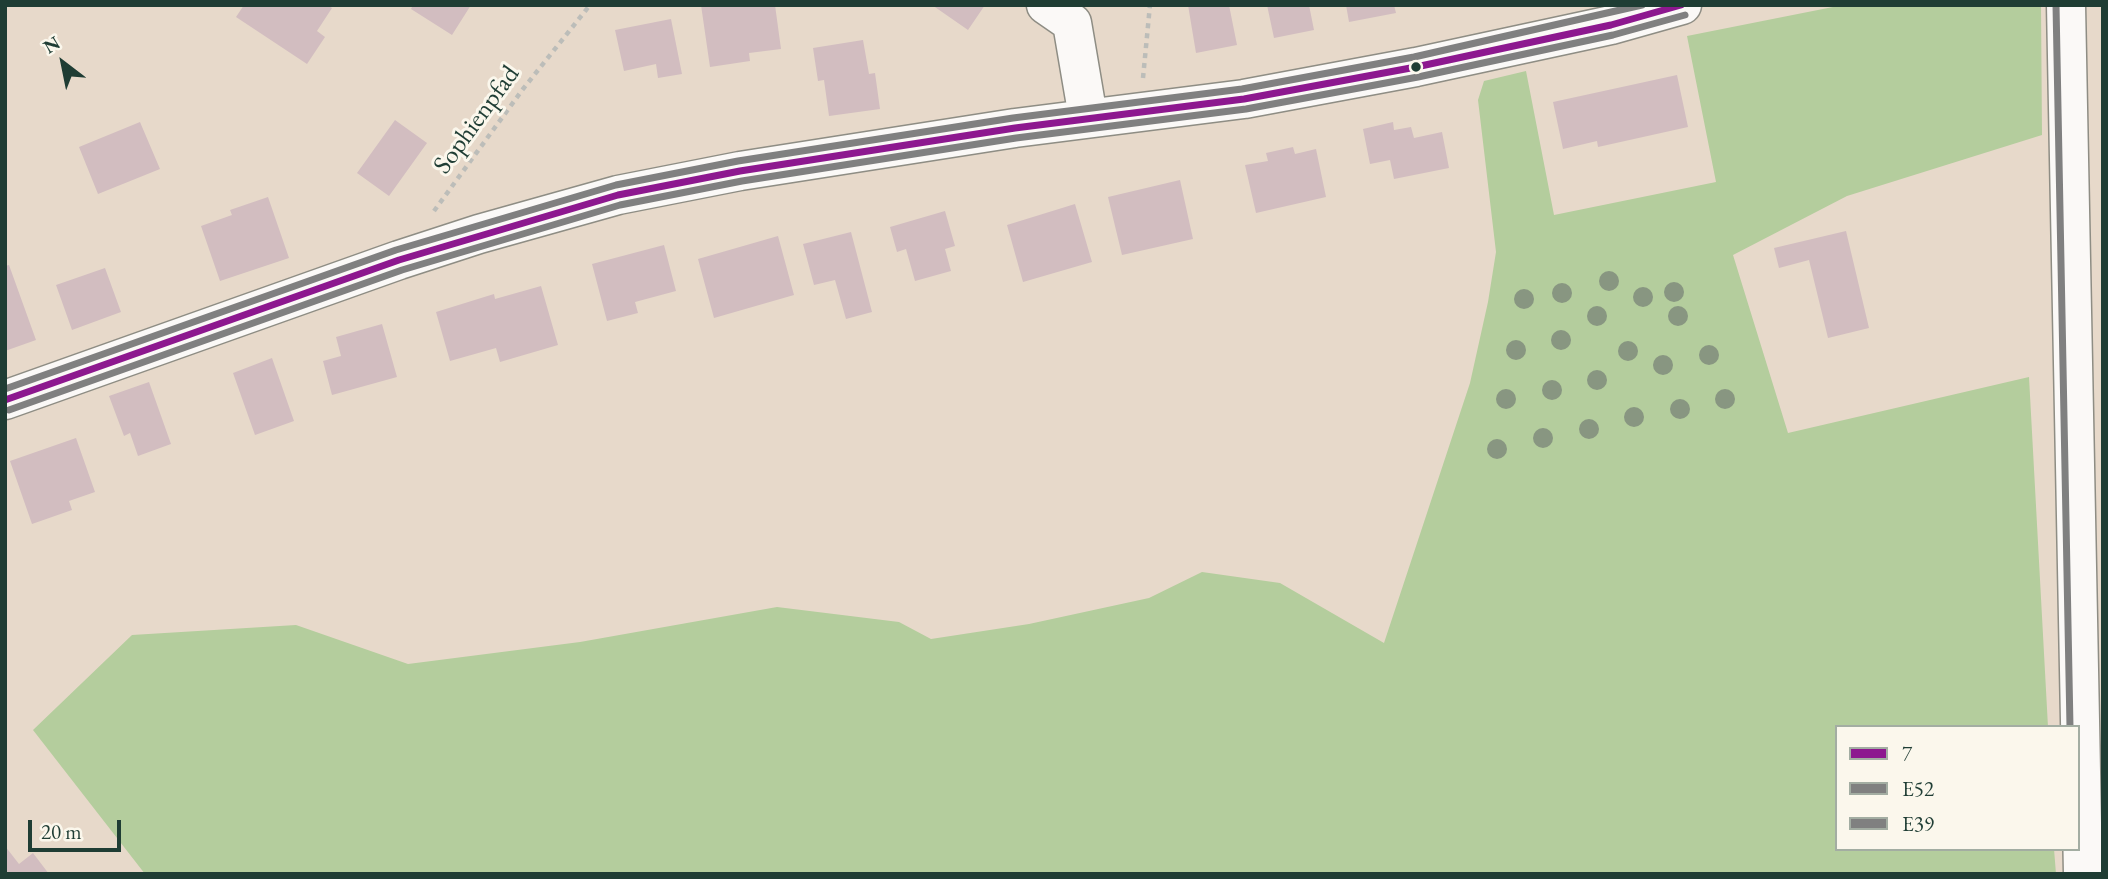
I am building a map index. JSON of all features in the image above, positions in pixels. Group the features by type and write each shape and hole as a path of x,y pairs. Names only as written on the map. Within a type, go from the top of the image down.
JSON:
{"street":[{"path":"1046,5 1072,23 1088,117"},
{"path":"5,400 399,260 567,208 740,171 1088,117 1244,99 1416,67 1611,25 1682,5"},
{"path":"2066,5 2083,874"}],"path":[{"name":"Sophienpfad","path":"430,218 523,89 590,5"},
{"path":"1140,110 1150,5"}],"green space":[{"path":"1843,5 2041,5 2042,135 1847,196 1733,255 1788,433 2029,377 2048,725 1835,725 1835,851 2054,851 2056,874 145,874 33,730 132,635 296,625 408,664 580,642 777,607 899,622 931,639 1029,624 1149,598 1202,572 1280,583 1384,643 1470,383 1488,302 1496,252 1478,100 1484,81 1526,71 1554,215 1716,182 1687,36"}],"building":[{"path":"244,5 327,5 332,8 317,31 325,37 307,64 236,17"},
{"path":"413,5 471,5 452,35 411,9"},
{"path":"701,5 775,5 781,49 749,53 750,61 710,67"},
{"path":"932,5 985,5 968,30"},
{"path":"1188,5 1229,5 1237,45 1196,53"},
{"path":"1267,5 1309,5 1314,30 1274,38"},
{"path":"1346,5 1394,5 1396,13 1349,22"},
{"path":"671,19 682,74 658,78 656,64 624,71 615,30"},
{"path":"863,40 869,74 875,73 880,109 829,116 824,80 818,81 813,48"},
{"path":"1677,75 1688,127 1598,147 1597,141 1563,149 1553,102"},
{"path":"395,120 427,143 389,196 357,173"},
{"path":"140,122 160,169 98,194 79,147"},
{"path":"1393,122 1394,130 1411,127 1414,138 1442,132 1449,168 1394,179 1390,160 1370,164 1363,129"},
{"path":"1293,147 1295,154 1316,149 1326,197 1256,213 1245,165 1268,161 1266,153"},
{"path":"1180,180 1193,239 1122,255 1108,197"},
{"path":"268,197 289,258 220,281 201,226 232,215 230,210"},
{"path":"1075,204 1092,262 1023,282 1007,225"},
{"path":"945,211 955,246 945,249 951,271 915,281 906,249 897,252 890,227"},
{"path":"1846,231 1869,328 1828,338 1809,260 1779,268 1774,248"},
{"path":"851,232 872,312 846,319 835,280 814,285 803,244"},
{"path":"778,236 794,295 714,318 698,259"},
{"path":"664,245 676,291 635,302 638,313 607,321 592,264"},
{"path":"9,265 36,340 5,351 5,266"},
{"path":"105,268 121,312 72,330 56,285"},
{"path":"541,286 558,345 500,362 496,348 450,361 436,312 494,294 495,299"},
{"path":"382,324 397,377 332,395 323,361 341,356 336,337"},
{"path":"272,358 294,421 255,435 233,373"},
{"path":"149,382 171,444 138,456 130,433 124,436 109,396"},
{"path":"76,438 95,492 69,501 72,510 32,524 10,461"},
{"path":"5,846 19,864 33,853 49,874 5,874"}],"transit line":[{"name":"E39","path":"5,389 396,250 616,185 738,161 1013,118 1242,89 1414,57 1642,5"},
{"name":"7","path":"5,400 399,260 618,195 740,171 1015,128 1244,99 1416,67 1611,25 1681,5"},
{"name":"E52","path":"2056,5 2070,725"},
{"name":"E52","path":"9,410 402,270 620,205 742,181 1016,138 1246,109 1418,77 1613,35 1685,15"}]}
